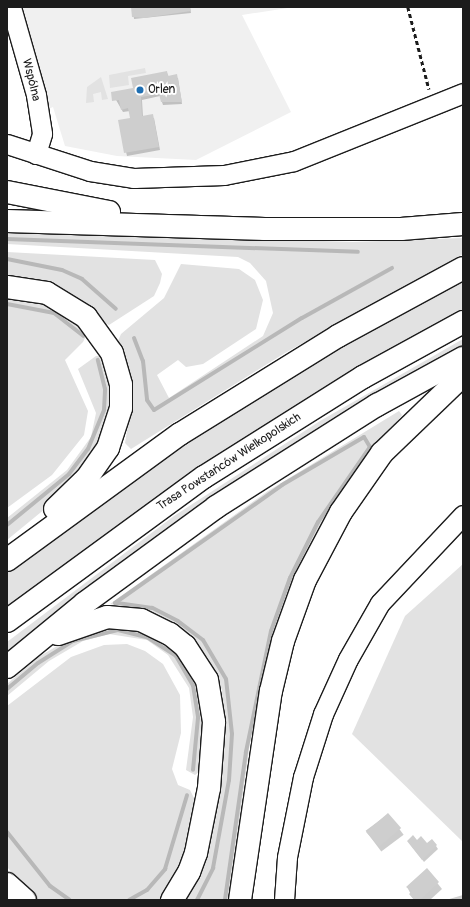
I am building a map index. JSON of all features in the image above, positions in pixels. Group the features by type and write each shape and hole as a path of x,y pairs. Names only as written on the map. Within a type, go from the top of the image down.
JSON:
{"highway":[{"path":"7,192 39,201 179,226"},
{"path":"7,221 179,226 401,229 463,224"},
{"path":"7,560 180,434 338,336 463,268"},
{"path":"7,287 47,293 86,317 112,353 121,385 121,408 108,448 86,479 7,560"},
{"name":"Trasa Powstańców Wielkopolskich","path":"7,621 204,477 363,377 463,322"},
{"path":"7,667 85,603 216,507 377,405 463,358"},
{"path":"240,900 271,691 284,641 305,580 341,512 382,453 463,375"},
{"path":"34,646 90,621 123,617 141,620 170,634 197,661 212,701 209,788 196,853 189,872 172,900"},
{"path":"7,884 24,900"}],"street":[{"name":"Wspólna","path":"11,7 36,95 42,134 36,154"},
{"path":"7,144 90,170 134,178 224,176 294,161 463,93"},
{"path":"284,900 287,857 303,777 323,714 348,659 380,603 463,515"}],"path":[{"path":"408,7 433,106"}],"shaded area":[{"path":"18,7 294,7 242,15 291,112 196,160 117,156 65,146 53,107 46,110"},
{"path":"145,68 146,73 128,76 129,85 110,88 109,75"},
{"path":"101,77 108,99 102,100 101,92 93,94 94,102 86,103 87,87"},
{"path":"7,231 353,242 463,238 463,254 285,353 131,449 125,443 130,413 118,341 121,334 164,298 181,264 239,269 255,280 263,300 256,329 203,364 186,367 178,360 157,375 169,398 263,336 273,313 266,281 250,263 238,257 7,244"},
{"path":"7,252 155,260 162,274 154,296 109,325 7,279"},
{"path":"463,278 463,312 286,412 169,489 7,610 7,573 136,476 278,382"},
{"path":"7,295 54,305 89,330 83,342 65,360 88,411 84,435 52,475 7,508"},
{"path":"463,339 463,353 7,659 7,642 174,516 320,421"},
{"path":"96,356 103,356 114,389 108,430 68,490 7,540 7,518 67,470 91,437 96,413 78,369"},
{"path":"399,411 402,415 350,479 316,535 279,617 250,742 229,900 186,900 201,874 215,818 223,742 222,690 208,658 174,624 151,612 110,604 268,491"},
{"path":"463,564 463,842 352,734 405,616"},
{"path":"109,625 148,631 180,654 197,681 204,719 199,772 195,775 186,770 193,717 189,688 168,655 147,640 109,634 83,641 49,661 7,696 7,684 40,656 76,635"},
{"path":"127,644 145,651 163,664 180,695 181,733 172,769 178,785 190,790 195,800 186,853 169,890 159,900 37,900 7,867 7,706 71,657 104,645"}],"building":[{"path":"131,7 190,7 191,11 144,18 132,17"},
{"path":"167,71 168,76 177,74 182,102 161,102 159,94 141,97 142,116 153,114 159,147 124,153 118,120 130,118 128,108 121,110 119,100 112,101 111,92 133,88 131,78"},
{"path":"388,813 401,828 379,847 366,832"},
{"path":"413,835 417,840 421,836 427,843 432,839 437,845 422,860 407,841"},
{"path":"427,868 439,882 420,900 414,900 409,894 412,891 406,887"},
{"path":"463,895 463,900 446,900"}],"waterway":[{"path":"7,239 358,252"},
{"path":"7,259 62,270 82,279 116,309"},
{"path":"134,338 143,361 147,400 154,410 302,318 392,268"},
{"path":"7,304 54,313 83,336"},
{"path":"7,525 69,474 88,449 104,410 105,389 98,360"},
{"path":"197,900 213,868 229,780 232,734 226,679 203,640 178,621 152,608 115,603 282,485 364,437 370,447 318,522 290,578 271,631 246,752 225,900"},
{"path":"7,689 38,663 73,641 118,630 147,637 176,656 193,685 198,718 193,770"},
{"path":"129,900 147,890 165,869 187,795"},
{"path":"7,832 50,886 70,900"}],"place":[{"name":"Orlen","path":"140,90"}]}
